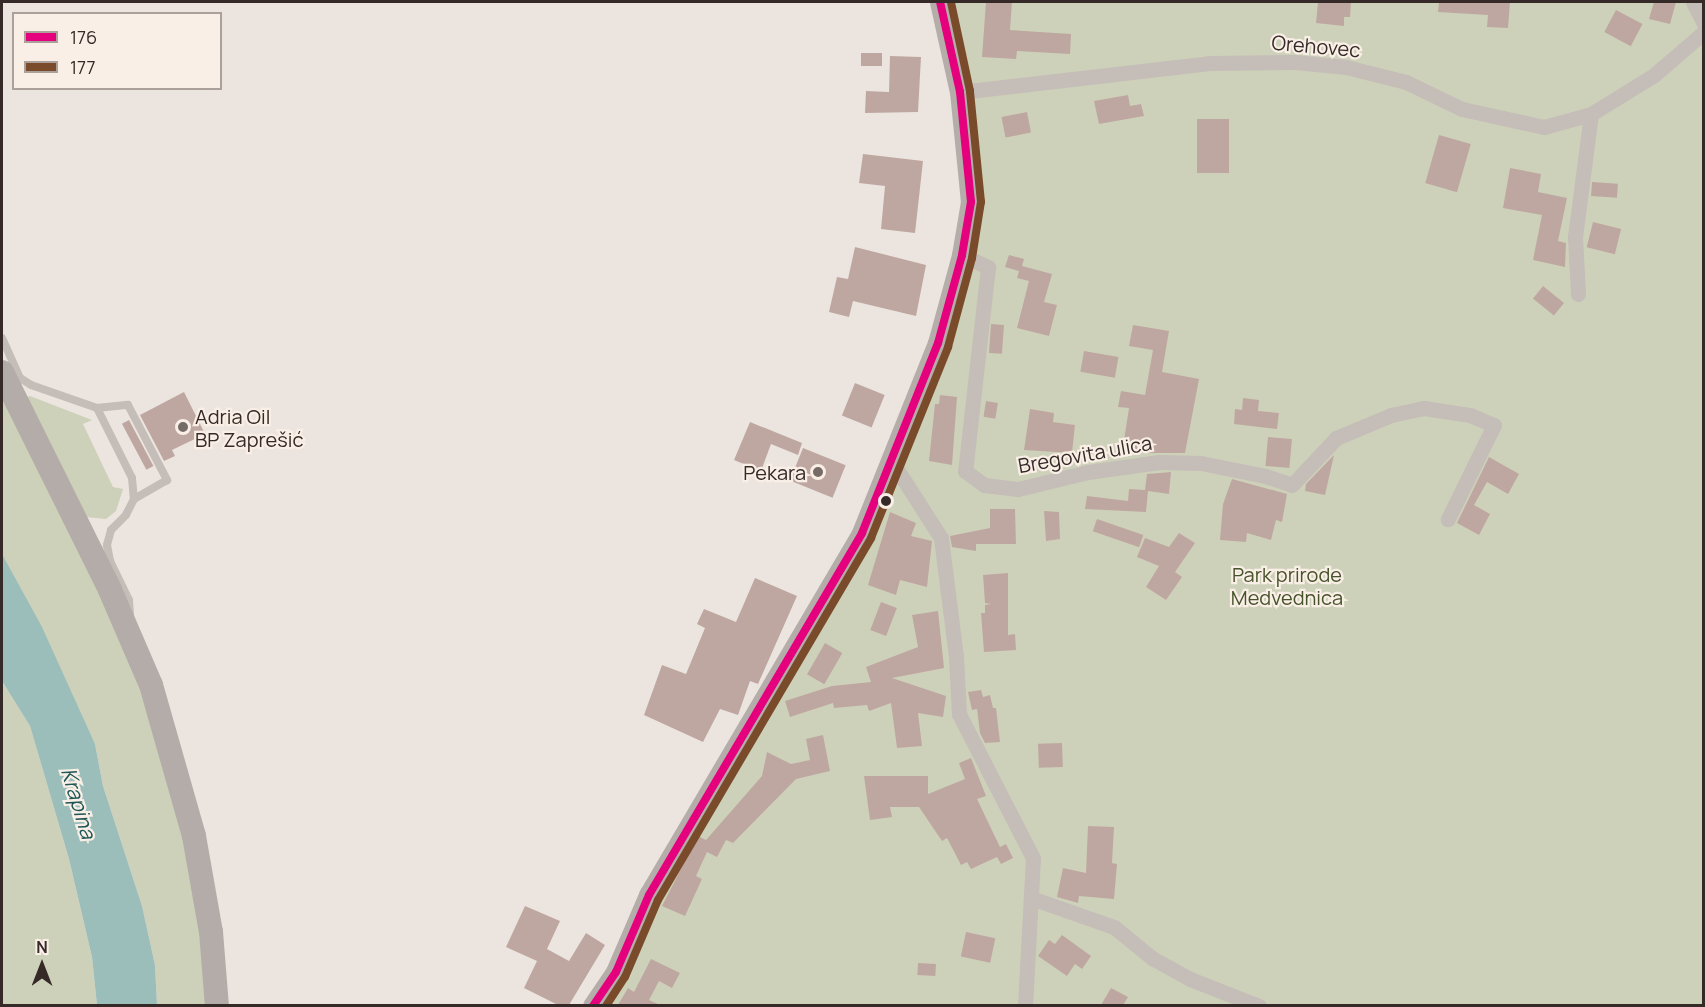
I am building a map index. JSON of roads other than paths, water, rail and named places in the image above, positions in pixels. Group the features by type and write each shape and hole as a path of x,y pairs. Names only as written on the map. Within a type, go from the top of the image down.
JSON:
{"main road":[{"path":"593,1005 616,972 649,895 862,533 893,463 938,343 962,255 971,202 960,92 940,2"},
{"path":"2,372 132,639 165,727 194,836 211,932 217,1005"}],"street":[{"path":"1693,2 1704,24"},
{"name":"Orehovec","path":"960,92 1209,63 1295,62 1346,66 1406,82 1462,109 1500,120 1544,127 1591,114 1654,75 1704,32"},
{"path":"1578,294 1575,237 1591,114"},
{"name":"Bregovita ulica","path":"962,255 988,267 965,471 984,485 1018,489 1088,471 1159,462 1201,463 1265,476 1292,485 1336,438 1390,415 1424,408 1470,415 1494,425 1448,519"},
{"path":"893,463 940,538 956,657 959,714 1033,858 1034,899 1025,1005"},
{"path":"1034,899 1114,927 1152,958 1190,979 1259,1005"}],"lane":[{"path":"2,338 20,378 31,385 97,408 128,405 167,480 134,499"},
{"path":"97,408 132,478 134,499 126,515 111,530 107,545 110,561 129,600 132,639"}],"water":[{"name":"Krapina","path":"2,554 42,627 95,744 103,786 142,906 155,965 157,1005 97,1005 92,957 69,859 30,726 2,681"}],"place":[{"name":"Adria Oil BP Zaprešić","path":"183,427"},
{"name":"Pekara","path":"818,472"}],"park label":[{"name":"Park prirode Medvednica","path":"1287,586"}]}
